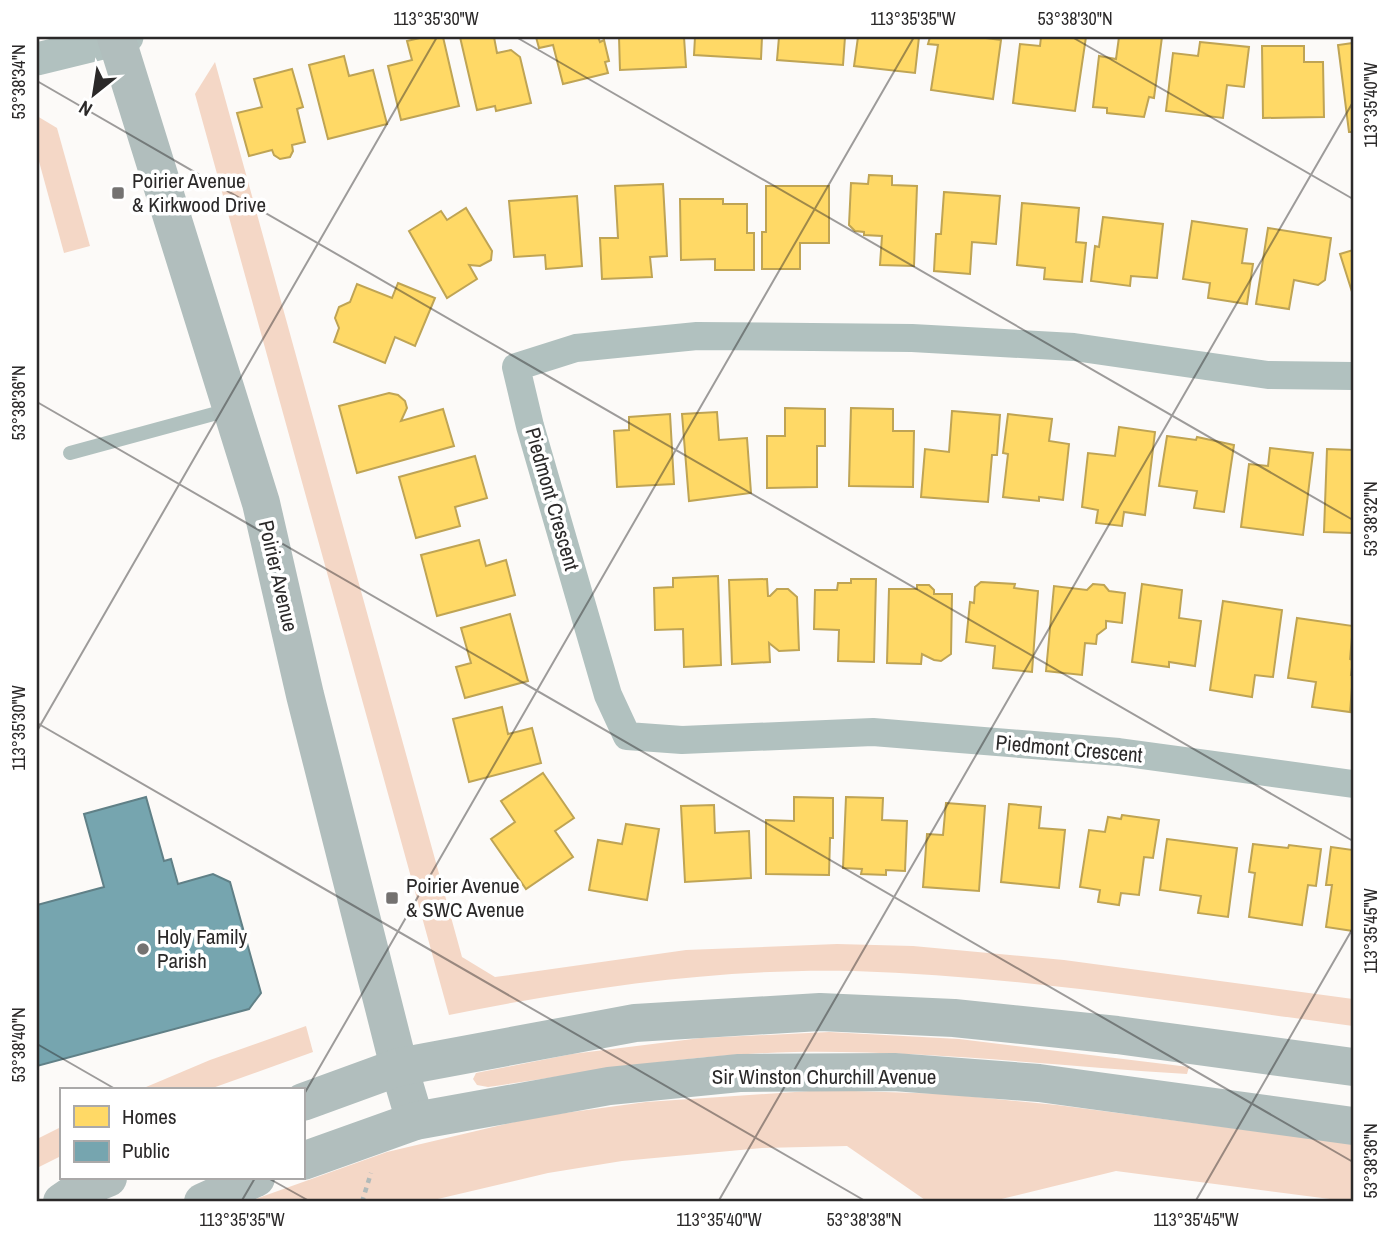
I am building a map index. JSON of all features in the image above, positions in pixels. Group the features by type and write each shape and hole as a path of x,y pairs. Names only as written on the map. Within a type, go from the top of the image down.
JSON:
{"main road":[{"name":"Poirier Avenue","path":"120,38 261,503 305,695 415,1121"},
{"path":"304,1102 399,1067 635,1023 820,1012 968,1019 1118,1035 1353,1067"},
{"name":"Sir Winston Churchill Avenue","path":"304,1161 415,1121 609,1086 739,1073 894,1072 1039,1083 1353,1126"},
{"path":"62,1202 81,1189 103,1180"},
{"path":"203,1202 252,1180"}],"street":[{"path":"37,59 120,38"},
{"name":"Piedmont Crescent","path":"1353,376 1268,375 1074,347 899,338 698,336 576,348 516,368 530,426 608,695 627,736 682,740 873,732 1119,752 1353,784"}],"lane":[{"path":"70,453 233,408"}],"path":[{"path":"362,1202 371,1172"}],"shaded area":[{"path":"215,62 462,957 495,977 686,950 837,944 913,946 1064,960 1353,999 1353,1026 1042,985 854,971 701,976 599,988 449,1015 195,94"},
{"path":"37,116 57,128 90,246 64,253 37,154"},
{"path":"306,1026 313,1052 213,1088 144,1088 210,1060"},
{"path":"829,1032 959,1039 1189,1067 1187,1074 892,1053 794,1052 679,1060 488,1087 477,1085 473,1079 476,1073 572,1054 701,1038"},
{"path":"824,1090 946,1094 1057,1105 1353,1144 1353,1202 1116,1171 989,1202 928,1202 847,1146 762,1148 622,1161 548,1173 425,1202 247,1202 387,1152 535,1117 646,1102"},
{"path":"60,1128 60,1156 37,1168 37,1139"}],"building: Homes":[{"path":"443,37 459,106 401,120 388,66 412,60 407,41"},
{"path":"460,37 494,37 497,53 511,50 520,57 531,103 496,111 495,106 477,110"},
{"path":"536,37 598,37 600,42 604,40 609,61 605,62 608,73 563,84 553,45 539,48"},
{"path":"619,37 684,37 686,67 620,70"},
{"path":"695,37 762,37 761,59 694,55"},
{"path":"779,37 845,37 843,65 777,60"},
{"path":"858,37 919,37 915,73 854,66"},
{"path":"930,37 1001,40 993,99 931,90 938,45 928,44"},
{"path":"1041,37 1086,37 1075,111 1013,103 1020,44 1040,46"},
{"path":"1119,37 1162,37 1154,98 1149,97 1144,117 1107,113 1107,108 1093,107 1099,56 1116,59"},
{"path":"1200,42 1249,47 1244,87 1227,85 1223,118 1166,111 1173,53 1198,56"},
{"path":"1353,43 1353,132 1349,132 1338,45"},
{"path":"1262,46 1304,46 1304,62 1323,62 1324,117 1263,118"},
{"path":"344,56 349,76 373,70 387,124 328,139 309,65"},
{"path":"292,69 303,107 297,109 305,142 292,145 290,157 280,159 272,150 249,156 237,113 262,107 254,79"},
{"path":"869,175 892,176 892,185 917,186 914,266 880,265 882,236 864,235 864,232 855,231 849,225 851,183 868,184"},
{"path":"663,184 667,256 650,257 652,277 602,279 600,238 618,238 615,186"},
{"path":"766,186 829,186 829,243 800,243 800,269 762,269 762,232 766,232"},
{"path":"944,192 1000,196 996,244 972,242 970,274 934,271 936,234 941,234"},
{"path":"577,196 582,266 546,269 545,255 514,257 509,201"},
{"path":"680,199 723,199 723,204 747,204 747,233 754,233 754,270 715,270 715,259 681,260"},
{"path":"1022,203 1079,208 1076,242 1086,243 1082,282 1044,279 1045,268 1017,265"},
{"path":"466,208 492,251 491,260 480,266 469,265 477,279 447,298 409,231 441,211 447,220"},
{"path":"1103,217 1163,224 1157,278 1131,276 1130,286 1091,281 1095,246 1099,247"},
{"path":"1192,221 1247,229 1242,263 1253,264 1247,304 1208,298 1210,283 1183,279"},
{"path":"1268,228 1331,238 1325,280 1318,285 1294,280 1289,309 1256,304"},
{"path":"1353,250 1353,295 1340,254"},
{"path":"398,283 435,298 415,346 395,337 385,363 334,342 339,328 335,318 339,307 350,302 357,284 392,298"},
{"path":"389,393 398,395 405,401 407,408 401,421 443,409 454,446 357,473 339,406"},
{"path":"785,408 825,409 825,446 817,446 817,487 767,488 767,436 785,436"},
{"path":"851,408 893,409 893,431 914,431 913,487 849,486"},
{"path":"952,411 1000,415 997,455 992,455 988,502 921,497 925,449 949,452"},
{"path":"717,412 719,440 747,438 751,493 689,501 682,414"},
{"path":"670,414 674,484 617,487 614,431 629,430 629,417"},
{"path":"1008,414 1052,419 1049,441 1069,444 1063,500 1039,497 1039,501 1003,497 1008,454 1003,453"},
{"path":"1119,427 1155,432 1145,515 1124,512 1122,526 1096,523 1098,510 1082,507 1088,453 1115,456"},
{"path":"1167,436 1196,440 1197,437 1234,445 1224,512 1194,508 1197,491 1159,486"},
{"path":"1270,448 1313,453 1303,535 1241,527 1249,464 1268,466"},
{"path":"1327,449 1353,450 1353,533 1324,532"},
{"path":"475,456 487,498 455,507 460,526 416,538 399,477"},
{"path":"479,540 486,566 506,560 515,595 437,616 421,555"},
{"path":"718,576 721,665 684,667 683,629 655,630 654,588 673,587 673,578"},
{"path":"767,579 768,596 777,589 788,589 797,597 799,650 779,651 769,643 770,662 732,664 729,580"},
{"path":"851,579 876,579 874,662 838,661 839,630 814,629 815,590 837,590 838,583 851,583"},
{"path":"981,582 1015,584 1014,588 1038,591 1032,672 993,668 995,646 966,642 970,602 974,603 975,587"},
{"path":"1093,584 1104,585 1109,591 1125,593 1122,623 1106,621 1106,628 1097,635 1096,644 1085,643 1082,675 1046,671 1054,586 1087,590"},
{"path":"1142,584 1182,590 1179,618 1201,621 1195,666 1169,662 1169,667 1132,662"},
{"path":"917,585 929,585 934,594 952,594 951,654 941,661 922,654 921,664 887,663 889,589 917,589"},
{"path":"1223,601 1282,610 1273,677 1255,675 1252,697 1210,690"},
{"path":"510,614 528,681 465,698 456,667 471,663 461,628"},
{"path":"1297,618 1353,626 1350,712 1312,707 1316,682 1288,678"},
{"path":"502,707 508,734 532,728 541,763 469,782 453,719"},
{"path":"543,773 574,818 555,831 573,857 526,889 491,839 515,822 501,801"},
{"path":"794,797 833,798 829,875 766,874 766,820 794,821"},
{"path":"846,797 883,798 882,820 907,821 905,871 886,870 886,875 861,874 862,869 843,868"},
{"path":"946,803 985,806 979,891 923,887 927,834 943,835"},
{"path":"1009,804 1041,807 1039,828 1065,830 1059,888 1001,882"},
{"path":"714,805 715,833 749,831 751,878 685,882 681,806"},
{"path":"1122,815 1159,820 1153,858 1144,857 1139,895 1121,893 1119,905 1098,902 1100,890 1080,887 1089,830 1105,832 1108,817 1121,819"},
{"path":"626,824 659,829 647,900 589,890 598,840 622,844"},
{"path":"1167,839 1237,848 1228,917 1198,913 1201,896 1160,890"},
{"path":"1253,844 1321,849 1316,886 1308,885 1302,925 1249,917 1255,873 1249,872"},
{"path":"1331,847 1353,850 1353,931 1326,927 1332,885 1326,885"}],"building: Public":[{"name":"Holy Family Parish","path":"146,797 164,861 171,859 178,884 213,874 230,882 261,993 249,1009 37,1066 37,905 104,887 84,814"}],"place":[{"name":"Poirier Avenue & Kirkwood Drive","path":"118,193"},
{"name":"Poirier Avenue & SWC Avenue","path":"392,898"},
{"name":"Holy Family Parish","path":"143,949"}]}
